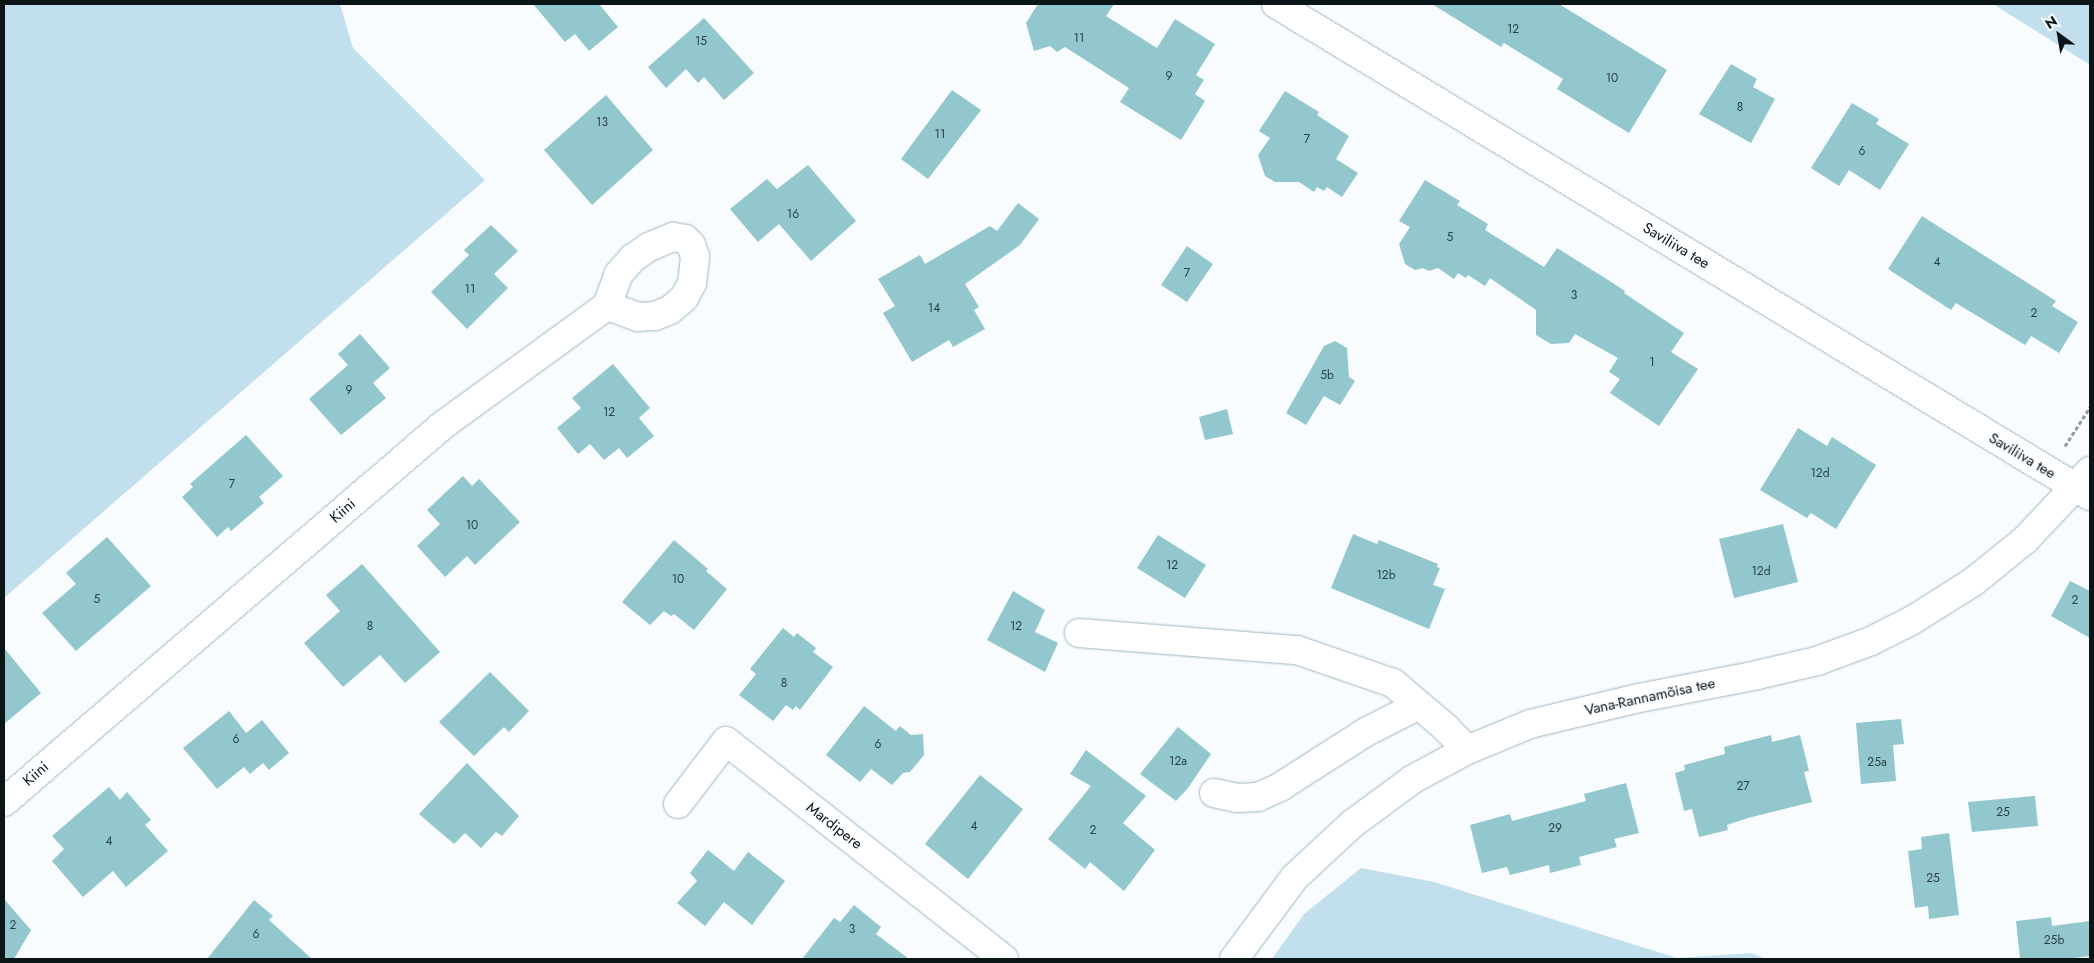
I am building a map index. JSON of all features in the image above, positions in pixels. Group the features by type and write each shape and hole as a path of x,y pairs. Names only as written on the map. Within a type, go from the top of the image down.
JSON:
{"street":[{"name":"Saviliiva tee","path":"1276,4 2085,485"},
{"path":"673,237 684,239 694,250 695,270 692,283 684,298 670,310 655,316 638,317 607,306 618,275 633,258 663,240 673,237"},
{"name":"Kiini","path":"4,802 443,425 607,306"},
{"name":"Vana-Rannamõisa tee","path":"1234,959 1295,877 1352,824 1413,779 1466,750 1530,724 1634,699 1809,663 1871,640 1911,621 1973,582 2025,540 2085,485"},
{"path":"1079,633 1298,650 1393,682 1446,728 1466,750"},
{"path":"1214,793 1237,798 1258,797 1280,787 1366,732 1419,704"},
{"name":"Mardipere","path":"678,804 726,741 1004,959"}],"shaded area":[{"path":"4,4 340,4 353,48 485,180 4,598"},
{"path":"1993,4 2090,4 2090,65"},
{"path":"1361,868 1434,882 1677,958 1751,953 1766,959 1272,959 1304,914"}],"building":[{"path":"533,4 599,4 618,27 589,51 575,34 565,42"},
{"path":"1038,4 1114,4 1106,16 1157,48 1175,19 1215,44 1196,75 1204,80 1195,94 1205,101 1181,140 1120,102 1129,88 1065,47 1057,52 1050,46 1034,51 1026,23"},
{"path":"1432,4 1559,4 1667,70 1629,133 1557,89 1563,79 1504,43 1501,47"},
{"path":"704,18 754,73 724,100 704,77 698,83 686,69 666,88 648,67"},
{"path":"1731,64 1757,79 1753,87 1775,99 1751,143 1699,114"},
{"path":"952,90 981,110 928,179 901,159"},
{"path":"1285,91 1319,112 1317,115 1349,136 1336,159 1358,173 1342,197 1327,187 1324,191 1317,187 1314,192 1299,182 1275,182 1265,176 1258,155 1270,138 1259,131"},
{"path":"606,95 653,150 592,205 544,150"},
{"path":"1852,103 1879,119 1876,124 1909,144 1880,190 1849,170 1839,186 1811,168"},
{"path":"808,165 856,221 811,261 779,224 758,242 730,209 767,179 777,189"},
{"path":"1425,180 1460,201 1457,205 1488,224 1485,230 1544,267 1557,248 1625,291 1624,293 1684,333 1671,352 1698,369 1659,426 1610,393 1620,379 1609,372 1618,358 1575,334 1569,343 1551,344 1536,335 1536,310 1490,278 1485,286 1468,275 1466,278 1458,273 1454,279 1438,268 1429,271 1423,268 1415,270 1405,264 1399,244 1410,227 1399,221"},
{"path":"1018,203 1039,219 1020,245 965,284 979,307 974,310 985,329 953,347 949,340 912,362 883,313 895,306 878,279 920,255 925,264 990,226 997,231"},
{"path":"1922,216 2056,301 2052,306 2078,322 2059,353 2031,336 2025,345 1956,303 1951,310 1888,269"},
{"path":"491,225 518,251 494,274 508,288 467,329 431,292 469,255 464,250"},
{"path":"1187,246 1213,264 1187,302 1161,285"},
{"path":"360,334 390,368 373,383 386,398 341,435 309,399 348,365 338,354"},
{"path":"1335,341 1347,348 1349,377 1355,381 1340,405 1324,396 1306,425 1286,413 1324,346"},
{"path":"613,364 650,408 639,418 654,436 627,458 619,448 604,460 590,444 578,454 557,428 581,408 572,398"},
{"path":"1227,409 1233,434 1205,440 1199,417"},
{"path":"1798,428 1827,446 1832,437 1876,465 1836,529 1811,513 1807,518 1760,490"},
{"path":"246,435 283,476 259,497 264,503 231,531 228,527 217,537 182,497 193,487 190,484"},
{"path":"463,476 472,486 479,479 520,522 475,565 467,556 445,577 417,546 440,524 427,510"},
{"path":"1783,524 1798,582 1734,598 1719,539"},
{"path":"1353,534 1377,544 1379,540 1438,564 1437,567 1440,568 1433,585 1445,589 1429,629 1331,588"},
{"path":"1158,535 1206,565 1185,598 1137,568"},
{"path":"107,537 151,586 76,651 42,613 76,584 66,573"},
{"path":"674,540 708,569 706,571 727,589 694,630 674,614 671,616 664,611 650,625 622,602"},
{"path":"362,564 440,652 405,683 380,655 343,687 304,643 340,611 326,595"},
{"path":"2070,581 2090,591 2090,638 2051,616"},
{"path":"1013,591 1045,610 1035,632 1058,643 1045,672 987,640"},
{"path":"783,628 794,637 797,633 816,648 813,652 833,667 800,710 796,706 793,710 786,705 773,721 739,695 756,674 750,669"},
{"path":"4,648 41,693 4,724"},
{"path":"490,672 529,711 509,732 504,727 474,756 439,722"},
{"path":"864,706 896,731 900,726 911,735 923,734 924,755 910,772 903,773 892,785 871,769 860,782 826,755"},
{"path":"229,711 246,733 262,720 289,753 269,770 263,763 250,774 244,767 217,789 183,748"},
{"path":"1901,719 1904,744 1893,745 1896,781 1861,784 1856,723"},
{"path":"1178,727 1211,754 1188,788 1176,801 1140,774"},
{"path":"1771,735 1772,742 1800,735 1809,771 1804,772 1812,802 1748,818 1727,825 1728,830 1699,837 1692,809 1684,811 1675,773 1685,770 1684,765 1725,754 1724,747"},
{"path":"1086,750 1146,796 1123,823 1155,850 1124,891 1090,862 1085,869 1048,839 1091,786 1070,774"},
{"path":"467,763 519,816 502,836 496,832 481,848 465,833 454,844 419,814"},
{"path":"980,775 1023,809 968,879 925,844"},
{"path":"1626,783 1639,833 1614,839 1617,847 1579,857 1581,865 1550,873 1549,865 1510,875 1507,867 1482,873 1470,825 1510,814 1512,821 1586,801 1584,794"},
{"path":"109,787 120,800 127,792 151,820 145,825 168,851 126,887 113,871 83,897 52,861 64,849 52,836"},
{"path":"2035,796 2038,826 1972,832 1968,802"},
{"path":"1949,833 1959,915 1929,919 1928,906 1915,908 1908,851 1922,849 1921,837"},
{"path":"708,850 734,871 748,852 785,881 752,925 724,902 705,926 677,903 697,881 690,873"},
{"path":"4,899 31,930 14,959 4,959"},
{"path":"254,900 273,916 269,920 312,959 207,959"},
{"path":"854,905 881,927 876,934 909,959 802,959 834,918 840,922"},
{"path":"2051,917 2052,926 2090,921 2090,956 2067,959 2020,959 2016,921"}]}
